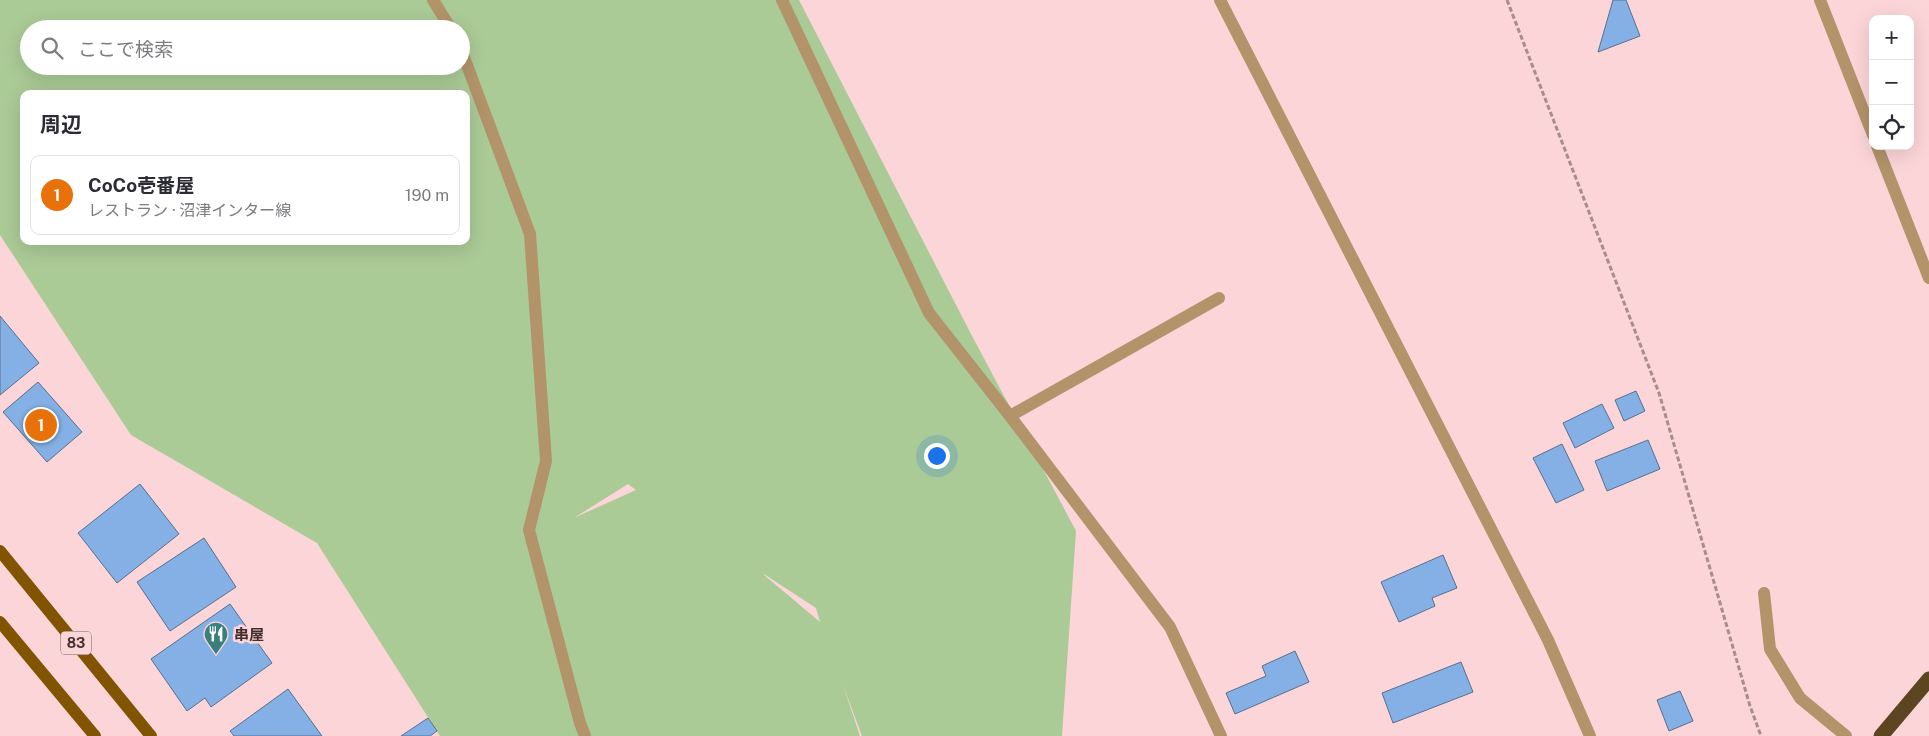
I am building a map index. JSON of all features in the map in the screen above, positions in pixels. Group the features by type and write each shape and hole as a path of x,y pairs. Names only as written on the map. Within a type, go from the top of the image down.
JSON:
{"highway":[{"path":"1881,736 1929,679"}],"main road":[{"name":"83","path":"0,551 151,736"},
{"path":"0,622 94,736"}],"street":[{"path":"433,0 445,20"},
{"path":"782,0 929,313 1010,416 1170,627 1221,736"},
{"path":"1220,0 1544,632 1590,736"},
{"path":"1820,0 1869,125"},
{"path":"470,73 530,234 546,461 529,530 585,736"},
{"path":"1879,150 1928,273"},
{"path":"1010,416 1218,298"},
{"path":"1764,592 1770,649 1800,698 1846,736"}],"path":[{"path":"1507,0 1659,393 1750,706 1761,736"}],"green space":[{"path":"0,0 799,0 972,336 1076,531 1062,736 862,736 843,685 860,736 440,736 317,543 131,435 0,235","holes":["628,484 636,490 576,517","764,575 816,608 820,622"]}],"building":[{"path":"1613,0 1626,0 1640,36 1598,52"},
{"path":"0,316 39,363 0,395"},
{"path":"38,382 82,432 47,462 3,412"},
{"path":"1636,391 1645,411 1624,421 1615,400"},
{"path":"1602,404 1614,428 1575,448 1563,423"},
{"path":"1648,440 1660,469 1607,491 1595,461"},
{"path":"1562,444 1584,490 1556,503 1533,458"},
{"path":"140,484 179,534 117,583 78,533"},
{"path":"204,538 236,587 170,631 137,582"},
{"path":"1443,555 1457,588 1432,598 1435,606 1399,622 1381,582"},
{"path":"230,604 272,663 211,707 205,698 187,711 151,659"},
{"path":"1295,651 1309,682 1235,714 1226,693 1266,676 1262,666"},
{"path":"1461,662 1473,692 1393,723 1382,693"},
{"path":"288,689 322,736 234,736 230,731"},
{"path":"1680,691 1693,721 1669,731 1657,700"},
{"path":"428,718 437,731 430,736 401,736"}],"place":[{"name":"CoCo壱番屋","path":"41,425"},
{"name":"串屋","path":"216,655"}]}
